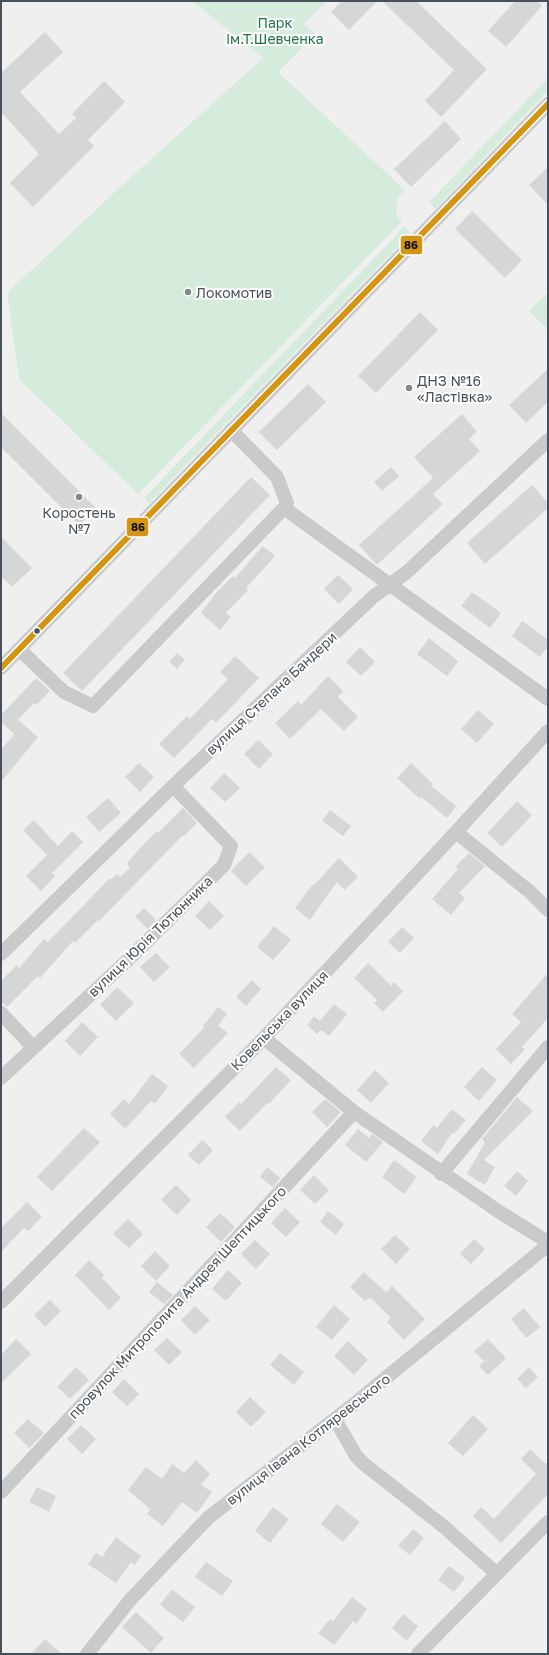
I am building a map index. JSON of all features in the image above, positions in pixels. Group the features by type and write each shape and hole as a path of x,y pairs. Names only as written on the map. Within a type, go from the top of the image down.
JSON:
{"street":[{"path":"1,668 548,104"},
{"path":"19,649 64,692 93,706 284,508 287,503 277,477 231,430"},
{"name":"вулиця Степана Бандери","path":"1,954 173,786 374,596 407,572 548,440"},
{"path":"284,508 548,699"},
{"name":"Ковельська вулиця","path":"1,1302 264,1038 548,731"},
{"name":"вулиця Юрія Тютюнника","path":"1,1078 131,957 224,865 231,846 173,786"},
{"path":"456,832 530,892 548,910"},
{"path":"1,1013 33,1047"},
{"path":"264,1038 354,1112 500,1214 548,1243"},
{"path":"441,1174 548,1047"},
{"name":"провулок Митрополита Андрея Шептицького","path":"1,1492 354,1112"},
{"name":"вулиця Івана Котляревського","path":"87,1654 131,1598 208,1518 335,1418 548,1243"},
{"path":"335,1418 356,1456 364,1464 443,1526 497,1574"},
{"path":"418,1654 548,1522"}],"green space":[{"name":"Парк ім.Т.Шевченка","path":"192,1 327,1 304,24 316,34 278,72 405,190 398,197 396,215 402,221 138,494 19,379 7,293 118,189 263,58"},
{"path":"548,78 548,91 435,209 429,202"},
{"path":"405,226 410,234 149,503 144,498"},
{"path":"548,293 548,330 529,311"}],"building":[{"path":"342,1 377,1 349,30 331,12"},
{"path":"382,1 416,1 487,69 441,117 425,101 454,70"},
{"path":"515,1 537,1 542,6 506,47 488,31"},
{"path":"45,32 63,52 20,92 59,134 76,118 72,114 104,81 125,102 88,140 94,146 33,207 10,183 39,154 1,112 1,73"},
{"path":"445,121 461,139 411,187 394,169"},
{"path":"548,167 548,205 529,185"},
{"path":"472,211 522,260 505,278 455,229"},
{"path":"420,312 438,330 376,393 358,376"},
{"path":"548,369 548,402 526,423 509,405"},
{"path":"308,384 326,402 277,450 259,432"},
{"path":"1,413 96,508 79,525 1,447"},
{"path":"462,414 477,432 469,439 480,451 433,494 443,504 377,565 359,545 433,478 414,457"},
{"path":"391,467 399,476 382,491 374,482"},
{"path":"251,477 270,495 82,691 63,673"},
{"path":"532,485 548,503 548,508 485,564 467,543"},
{"path":"1,537 32,568 12,587 1,576"},
{"path":"263,546 275,556 246,588 248,590 226,613 231,617 220,630 201,613 216,593 233,576 235,578"},
{"path":"338,575 353,589 339,604 324,589"},
{"path":"472,592 501,613 490,628 461,606"},
{"path":"522,621 548,640 548,646 540,657 512,636"},
{"path":"429,638 458,661 447,676 417,654"},
{"path":"360,647 375,662 361,676 346,662"},
{"path":"177,653 185,660 177,669 169,662"},
{"path":"235,656 259,678 216,723 212,719 174,758 159,744 187,716 190,719 228,679 220,672"},
{"path":"328,676 343,691 338,697 358,717 344,731 321,709 290,739 275,723 298,701 301,705"},
{"path":"36,678 50,691 36,705 34,703 18,720 38,737 1,782 1,750 14,734 1,722 1,715"},
{"path":"478,710 494,724 477,743 461,729"},
{"path":"258,740 273,754 259,769 244,754"},
{"path":"139,763 154,777 140,792 125,777"},
{"path":"411,763 433,784 431,786 456,806 447,818 421,797 420,799 397,778"},
{"path":"224,773 240,788 225,802 210,788"},
{"path":"108,798 121,813 99,832 86,817"},
{"path":"517,801 532,815 502,847 487,833"},
{"path":"183,808 197,823 184,836 183,835 99,921 98,920 75,943 73,941 40,978 38,976 7,1007 1,1001 1,981 17,965 19,968 44,939 48,942 110,878 112,879 117,874 120,877 130,868 127,863 142,846 157,831 158,833"},
{"path":"330,810 351,826 343,836 322,821"},
{"path":"34,820 58,846 72,831 83,842 52,873 55,876 41,891 26,876 47,855 23,830"},
{"path":"249,852 265,867 246,886 231,871"},
{"path":"469,853 485,866 459,893 465,898 451,915 432,899 458,869 456,866"},
{"path":"339,858 358,877 345,890 337,882 310,920 295,908 313,884 314,885"},
{"path":"209,901 224,916 210,930 195,916"},
{"path":"144,908 156,920 148,929 135,917"},
{"path":"274,926 291,940 273,960 257,947"},
{"path":"402,927 414,938 400,953 388,942"},
{"path":"156,953 170,967 154,982 140,967"},
{"path":"368,963 391,986 394,982 403,991 383,1012 374,1003 377,1000 354,978"},
{"path":"548,973 548,1018 522,1047 525,1049 511,1064 496,1049 521,1022 512,1014"},
{"path":"252,980 261,989 246,1006 236,997"},
{"path":"117,987 134,1003 116,1021 100,1005"},
{"path":"334,1004 347,1014 329,1036 321,1030 317,1034 307,1025 314,1016 320,1021"},
{"path":"218,1007 227,1014 218,1026 228,1033 194,1068 179,1054 204,1028 203,1026"},
{"path":"82,1022 98,1037 80,1056 65,1041"},
{"path":"276,1067 291,1080 269,1104 267,1103 240,1131 225,1117 239,1102 241,1104"},
{"path":"482,1067 497,1080 479,1101 464,1087"},
{"path":"375,1070 389,1083 371,1103 357,1090"},
{"path":"152,1074 168,1086 155,1104 151,1101 125,1129 110,1114 124,1099 129,1104"},
{"path":"517,1097 533,1111 484,1160 495,1167 485,1185 467,1174 485,1142 482,1139"},
{"path":"325,1099 341,1112 327,1127 312,1112"},
{"path":"452,1109 466,1120 454,1134 452,1133 438,1154 421,1141 433,1125 437,1128"},
{"path":"84,1128 100,1142 52,1191 37,1177"},
{"path":"358,1129 369,1138 372,1134 383,1142 366,1162 345,1145"},
{"path":"202,1140 213,1150 199,1165 188,1155"},
{"path":"394,1160 417,1177 404,1194 382,1177"},
{"path":"267,1167 280,1178 273,1187 260,1177"},
{"path":"517,1171 528,1181 516,1196 504,1186"},
{"path":"314,1175 329,1190 315,1204 300,1190"},
{"path":"176,1185 191,1200 177,1215 161,1200"},
{"path":"27,1202 42,1217 28,1231 24,1228 1,1252 1,1228"},
{"path":"285,1208 300,1222 286,1237 271,1223"},
{"path":"328,1211 344,1224 336,1235 320,1222"},
{"path":"220,1213 235,1227 221,1242 206,1227"},
{"path":"128,1219 143,1234 129,1248 113,1234"},
{"path":"395,1235 410,1249 396,1264 381,1249"},
{"path":"474,1239 485,1249 471,1264 460,1254"},
{"path":"255,1240 270,1254 256,1269 241,1254"},
{"path":"155,1251 170,1266 156,1281 141,1266"},
{"path":"89,1260 104,1275 102,1278 121,1298 109,1310 75,1275"},
{"path":"228,1270 242,1283 226,1301 212,1289"},
{"path":"364,1272 386,1292 392,1286 425,1319 404,1340 387,1322 391,1318 370,1297 365,1301 350,1287"},
{"path":"157,1282 173,1295 164,1304 149,1292"},
{"path":"50,1300 61,1311 45,1327 34,1315"},
{"path":"334,1305 350,1319 332,1340 316,1327"},
{"path":"195,1306 210,1320 195,1335 181,1320"},
{"path":"524,1308 540,1327 526,1338 511,1319"},
{"path":"167,1338 182,1352 169,1365 154,1350"},
{"path":"16,1339 31,1354 1,1383 1,1355"},
{"path":"488,1339 506,1358 488,1375 479,1366 484,1361 474,1351"},
{"path":"348,1341 368,1360 354,1375 334,1356"},
{"path":"280,1353 304,1372 294,1385 270,1365"},
{"path":"76,1367 89,1380 70,1399 57,1387"},
{"path":"529,1367 538,1377 526,1388 517,1379"},
{"path":"124,1379 139,1394 127,1406 112,1392"},
{"path":"250,1397 266,1412 251,1427 236,1412"},
{"path":"473,1415 488,1429 463,1456 448,1443"},
{"path":"28,1419 44,1433 29,1448 14,1433"},
{"path":"81,1425 96,1439 82,1454 67,1439"},
{"path":"530,1449 546,1464 548,1462 548,1494 501,1543 473,1516 481,1507 494,1519 536,1474 521,1459"},
{"path":"196,1460 210,1474 201,1485 212,1492 197,1513 182,1502 163,1526 147,1514 150,1509 128,1490 146,1467 162,1479 172,1464 184,1473"},
{"path":"37,1487 56,1496 49,1512 29,1502"},
{"path":"337,1504 360,1522 343,1542 321,1524"},
{"path":"273,1507 289,1519 270,1543 255,1531"},
{"path":"413,1529 424,1538 410,1555 398,1546"},
{"path":"116,1537 141,1556 135,1565 131,1562 116,1583 88,1564 96,1553 102,1557"},
{"path":"206,1562 233,1581 222,1596 195,1577"},
{"path":"449,1566 465,1578 454,1592 438,1580"},
{"path":"172,1589 195,1607 183,1622 160,1605"},
{"path":"352,1597 367,1609 356,1624 353,1621 334,1645 318,1633 330,1619 333,1621"},
{"path":"136,1612 164,1638 151,1653 122,1627"},
{"path":"403,1614 418,1626 407,1641 392,1628"},
{"path":"45,1639 62,1654 31,1654"}],"transit line":[{"name":"86","path":"1,668 548,104"}],"place":[{"name":"Локомотив","path":"188,292"},
{"name":"ДНЗ №16 «Ластівка»","path":"409,388"},
{"name":"Коростень №7","path":"79,497"}]}
